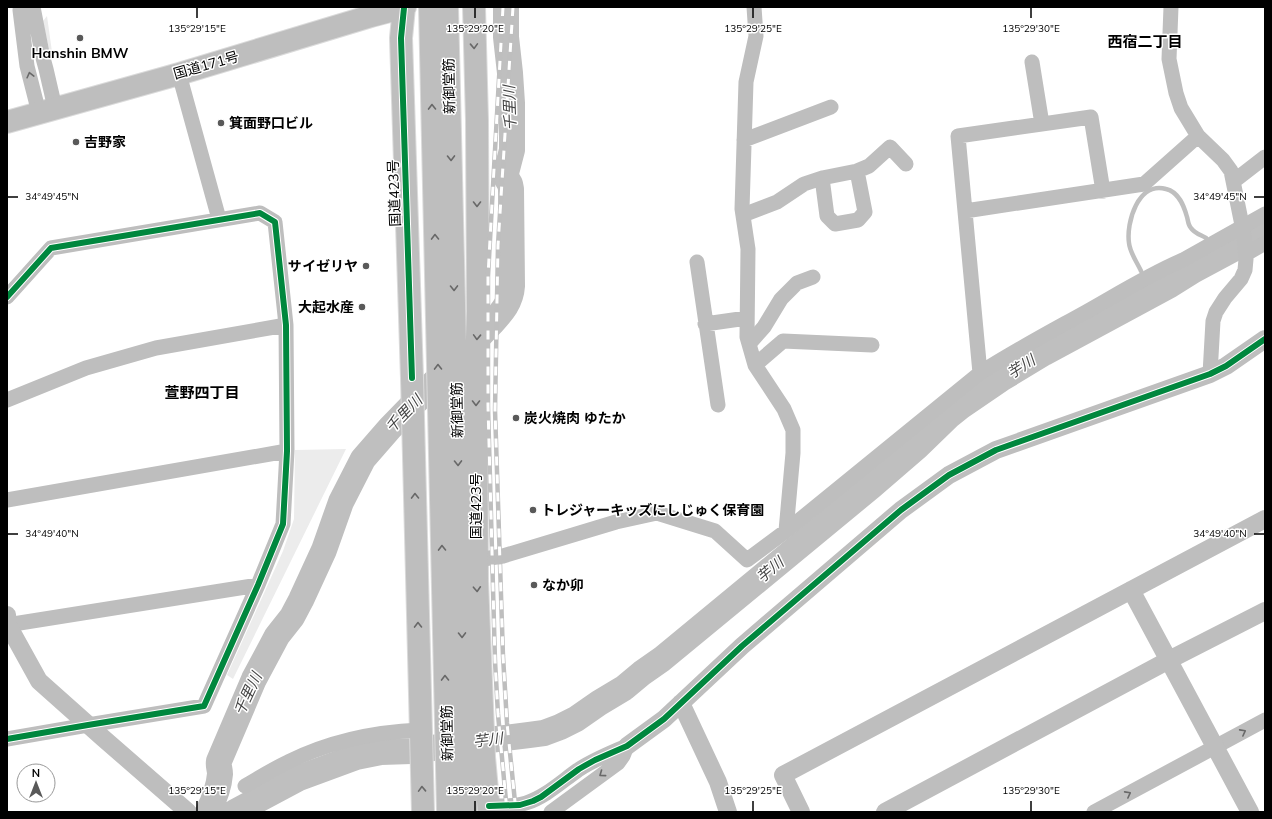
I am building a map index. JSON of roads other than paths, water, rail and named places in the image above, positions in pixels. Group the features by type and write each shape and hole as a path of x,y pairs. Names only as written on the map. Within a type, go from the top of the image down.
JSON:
{"highway":[{"name":"国道423号","path":"404,7 401,38 412,378 423,812"},
{"name":"国道171号","path":"7,122 179,74 404,7"},
{"name":"新御堂筋","path":"430,7 465,729 466,812"},
{"name":"新御堂筋","path":"447,7 448,401"},
{"name":"国道423号","path":"474,7 477,121 477,560 465,729 465,760 489,809"},
{"name":"新御堂筋","path":"448,812 465,760"}],"street":[{"path":"754,7 756,36 746,82 744,140 743,215 748,249 747,338 755,365 784,409 793,430 794,453 786,532"},
{"path":"1171,7 1170,63 1180,108 1198,136 1227,164 1231,171 1244,231 1246,266 1243,275 1225,298 1214,317 1210,374"},
{"path":"24,8 28,66 47,111"},
{"path":"1032,62 1042,124"},
{"path":"179,74 219,219"},
{"path":"744,140 831,107"},
{"path":"980,373 958,136 1091,117 1103,191"},
{"path":"966,211 1144,184 1198,136"},
{"path":"743,215 777,202 804,184 822,178 857,171 869,166 890,147 906,164"},
{"path":"1234,181 1265,157"},
{"path":"822,178 827,216 835,224 858,220 865,212 857,171"},
{"path":"7,297 50,248 260,213 275,222 286,325 287,451 283,524 258,585 204,706 88,724 7,739"},
{"path":"477,560 503,556 616,522 657,513 715,531 747,560 786,532 980,373 1040,337 1170,266 1244,231 1265,214"},
{"path":"1246,253 1265,243"},
{"path":"697,262 718,405"},
{"path":"749,344 764,327 782,299 797,283 813,277"},
{"path":"705,324 747,318"},
{"path":"7,400 86,368 156,348 286,325"},
{"path":"489,809 520,805 533,801 541,797 579,769 627,746 664,719 742,646 901,510 949,475 996,450 1210,374 1226,366 1265,339"},
{"path":"755,365 783,341 872,344"},
{"path":"7,500 287,451"},
{"path":"801,812 783,775 1265,519"},
{"path":"178,809 40,681 7,621 258,585"},
{"path":"1131,590 1250,812"},
{"path":"885,812 1169,660 1265,611"},
{"path":"681,703 718,782 728,812"},
{"path":"1094,812 1265,720"},
{"path":"245,786 287,762 318,749 371,734 420,732"},
{"path":"551,812 618,763 627,746"}],"waterway":[{"name":"千里川","path":"208,812 219,784 219,761 254,679 277,636 292,617 301,600 324,550 341,502 363,459 390,428 492,323 502,311 510,297 512,286 511,189 506,173 512,150 512,103 506,37 506,7"},
{"path":"1141,271 1131,250 1129,235 1132,215 1141,197 1148,191 1156,188 1166,189 1178,196 1186,213 1190,227 1196,233 1206,238"},
{"name":"芋川","path":"235,812 299,778 356,757 381,752 411,751 544,733 576,719 624,688 662,659 873,485 960,407 1001,379 1044,353 1265,232"},
{"name":"芋川","path":"1229,247 1233,249"},
{"path":"1148,286 1152,294"}],"railway":[{"path":"503,7 488,276 488,406 495,661 498,714 507,812"},
{"path":"513,7 498,245 495,410 503,656 507,723 516,812"}],"place":[{"name":"Hanshin BMW","path":"80,38"},
{"name":"箕面野口ビル","path":"221,123"},
{"name":"吉野家","path":"76,142"},
{"name":"サイゼリヤ","path":"366,266"},
{"name":"大起水産","path":"362,307"},
{"name":"炭火焼肉 ゆたか","path":"516,418"},
{"name":"トレジャーキッズにしじゅく保育園","path":"533,510"},
{"name":"なか卯","path":"534,585"}],"district":[{"name":"西宿二丁目","path":"1145,42"},
{"name":"萱野四丁目","path":"202,393"}]}
